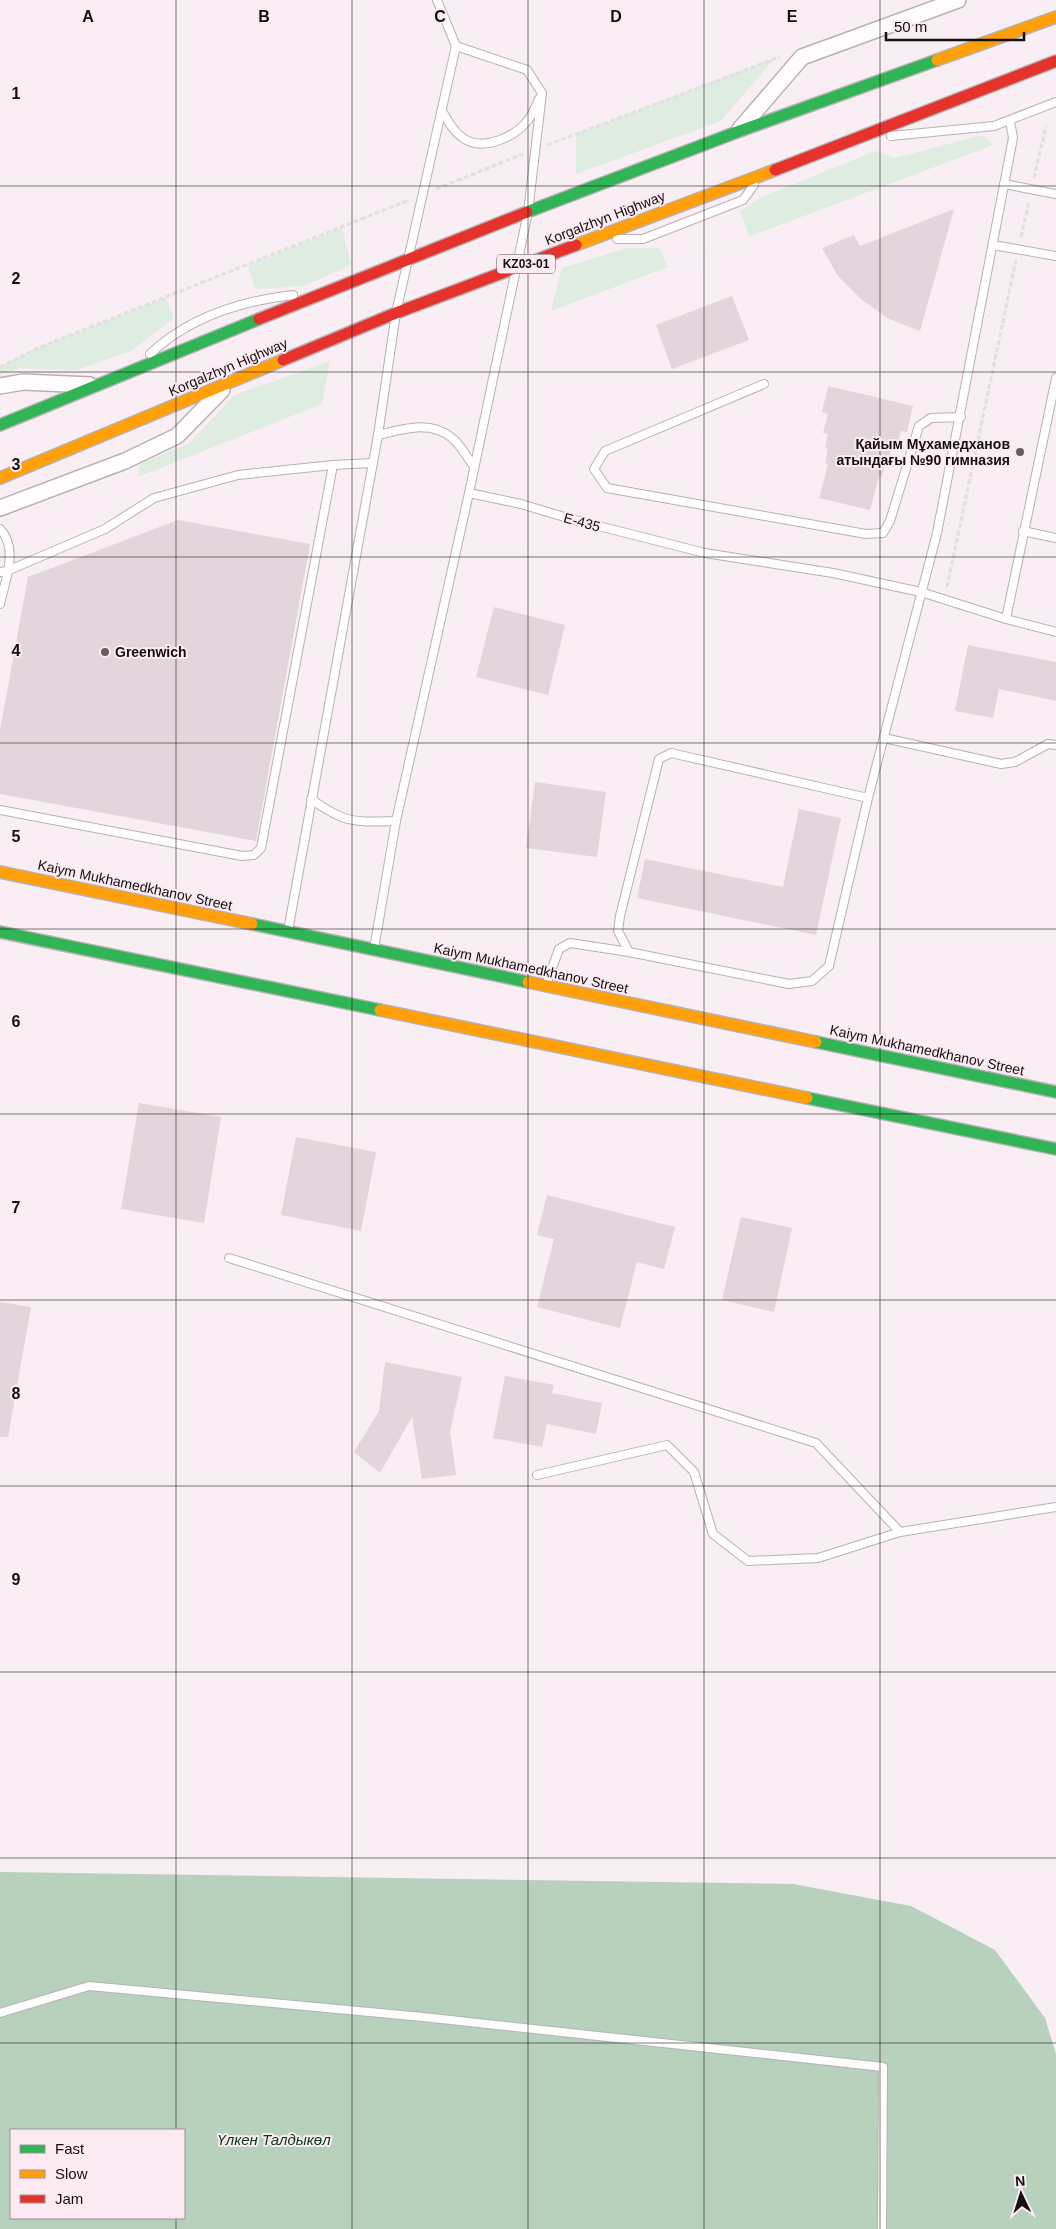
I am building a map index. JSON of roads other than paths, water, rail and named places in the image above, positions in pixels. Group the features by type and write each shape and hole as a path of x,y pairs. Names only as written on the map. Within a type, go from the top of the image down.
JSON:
{"main road":[{"path":"0,425 408,258 737,132 1056,18"},
{"name":"Korgalzhyn Highway","path":"0,478 396,314 590,238 857,139 1056,61"},
{"name":"Kaiym Mukhamedkhanov Street","path":"0,872 1056,1092"},
{"path":"0,932 1056,1149"}],"street":[{"path":"737,132 802,57 958,0"},
{"path":"0,386 23,382 98,385"},
{"path":"0,508 125,461 178,436 228,383"}],"lane":[{"path":"288,932 378,434 396,314 456,46 436,0"},
{"path":"374,950 396,821 469,493 528,212 542,93 527,70 456,46"},
{"path":"442,111 455,132 464,139 475,144 488,144 519,129 530,119 542,93"},
{"path":"857,139 994,126 1056,102"},
{"path":"546,986 559,949 570,943 629,952 789,984 812,981 829,966 868,798 937,533 961,417 1013,138 1010,121"},
{"path":"590,238 643,239 742,200 761,175"},
{"path":"1004,184 1056,194"},
{"path":"993,245 1056,256"},
{"path":"130,373 164,341 186,326 246,303 270,297 328,291"},
{"path":"1006,619 1056,378"},
{"path":"764,384 605,451 594,469 607,488 866,534 883,533 890,521 919,426 931,418 961,417"},
{"path":"378,434 414,427 434,428 453,439 474,466"},
{"path":"4,572 105,529 154,498 238,475 372,463"},
{"path":"0,810 242,856 254,855 261,848 333,465"},
{"name":"Е-435","path":"469,493 521,504 571,519 705,553 833,573 921,592 1006,619 1056,632"},
{"path":"0,529 8,540 10,550 4,572 0,604"},
{"path":"1023,531 1056,538"},
{"path":"884,738 1001,764 1015,762 1048,744 1056,745"},
{"path":"629,952 618,931 620,916 659,759 671,753 868,798"},
{"path":"311,799 331,814 348,821 396,821"},
{"path":"229,1258 816,1443 900,1532"},
{"path":"537,1474 667,1445 694,1472 713,1534 748,1561 818,1558 900,1532 1056,1507"},
{"path":"0,2013 89,1986 423,2017 882,2067 882,2229"}],"water":[{"name":"Үлкен Талдыкөл","path":"0,1872 793,1884 911,1906 995,1950 1045,2018 1056,2054 1056,2229 0,2229"}],"place":[{"name":"Қайым Мұхамедханов атындағы №90 гимназия","path":"1020,452"},
{"name":"Greenwich","path":"105,652"}]}
